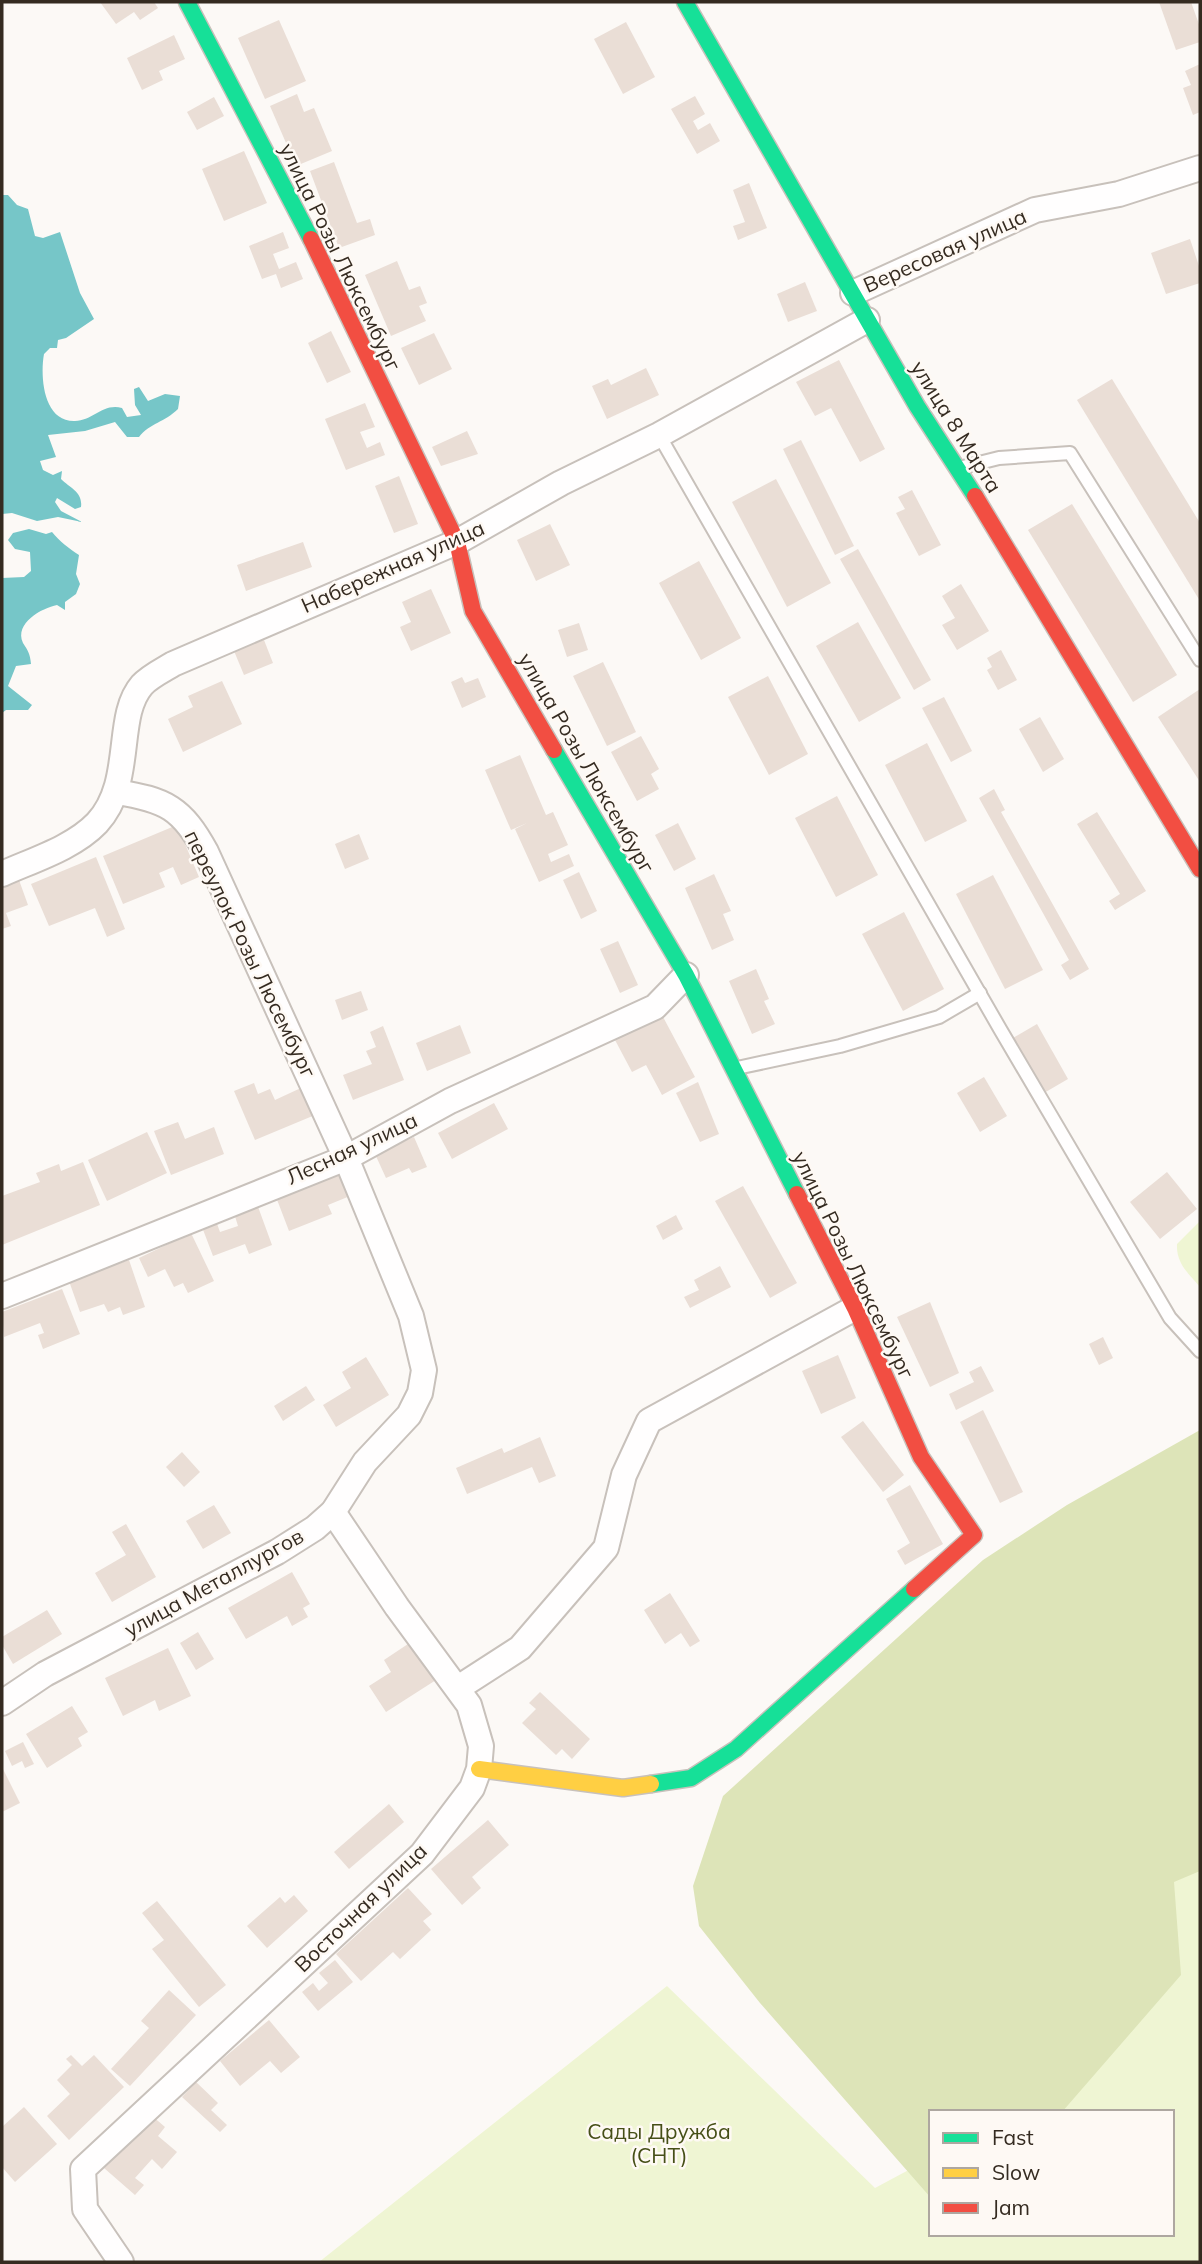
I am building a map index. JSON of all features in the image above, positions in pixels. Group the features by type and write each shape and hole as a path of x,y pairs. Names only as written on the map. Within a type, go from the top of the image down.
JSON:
{"street":[{"name":"улица Розы Люксембург","path":"187,2 300,216 457,542 473,611 686,975 855,1308 921,1457 974,1535 736,1749 691,1777 623,1788 479,1769"},
{"name":"улица 8 Марта","path":"685,2 867,320 1009,549 1200,869"},
{"name":"Вересовая улица","path":"853,293 1035,210 1119,194 1200,168"},
{"name":"Набережная улица","path":"2,874 78,837 96,824 117,792 133,705 141,686 173,664 457,542 561,483 659,435 867,320"},
{"name":"переулок Розы Люсембург","path":"117,792 165,803 180,814 194,830 346,1157"},
{"name":"Лесная улица","path":"2,1296 346,1157 450,1101 655,1007 686,975"},
{"name":"улица Металлургов","path":"2,1703 45,1674 277,1552 315,1528 332,1512 365,1462 409,1415 420,1394 424,1370 411,1316 346,1157"},
{"path":"458,1688 520,1648 606,1548 624,1475 649,1421 855,1308"},
{"name":"Восточная улица","path":"121,2262 85,2209 83,2169 422,1854 466,1798 479,1769 481,1746 476,1724 458,1688 397,1607 332,1512"}],"lane":[{"path":"659,435 979,993 1170,1318 1200,1351"},
{"path":"957,469 999,458 1070,453 1200,660"},
{"path":"733,1069 840,1046 939,1017 979,993"}],"green space":[{"path":"1200,1221 1200,1287 1181,1262 1177,1244"},
{"path":"1200,1430 1200,1871 1174,1882 1181,1975 1064,2110 929,2110 929,2196 760,2003 699,1926 693,1886 723,1796 983,1560 1067,1505"},
{"name":"Сады Дружба (СНТ)","path":"1200,1855 1200,2262 319,2262 667,1986 875,2188 929,2159 929,2236 1174,2236 1174,2110 1006,2110 1128,1872"}],"water":[{"path":"2,195 8,195 17,205 28,209 35,236 43,238 60,232 80,293 94,319 66,338 58,340 57,348 50,348 44,354 46,396 56,414 75,421 115,407 122,408 127,417 141,415 135,405 134,389 139,387 148,401 165,394 180,396 178,409 139,437 127,437 115,422 85,431 48,435 56,457 40,461 43,470 53,475 62,471 61,479 78,494 81,507 75,509 57,498 55,502 61,511 82,522 58,517 37,521 12,513 2,514"},
{"path":"29,529 46,534 52,532 79,555 76,574 80,584 76,594 65,602 65,610 57,605 37,613 22,629 21,636 31,664 16,666 8,686 32,705 28,710 6,710 2,713 2,578 24,577 31,571 30,552 15,549 8,540 13,533"}],"building":[{"path":"100,2 154,2 158,8 140,20 134,12 116,24"},
{"path":"1159,2 1191,2 1200,27 1200,42 1176,50"},
{"path":"279,20 306,81 265,99 238,38"},
{"path":"626,22 655,77 623,94 594,39"},
{"path":"174,35 185,59 159,71 163,80 142,90 127,58"},
{"path":"1200,64 1200,112 1193,115 1183,88 1191,85 1185,71"},
{"path":"297,94 304,112 314,108 332,151 296,166 270,106"},
{"path":"695,96 705,114 693,121 698,130 710,123 720,141 697,154 671,109"},
{"path":"214,97 224,116 197,130 187,112"},
{"path":"244,151 267,203 224,221 202,169"},
{"path":"334,162 357,223 370,219 375,235 339,248 310,171"},
{"path":"749,183 767,228 738,240 733,226 745,222 733,190"},
{"path":"283,232 289,248 273,254 279,269 296,262 303,279 281,288 276,274 262,279 249,246"},
{"path":"1190,239 1200,269 1200,283 1166,294 1151,253"},
{"path":"397,261 409,290 420,286 427,303 419,306 426,321 391,336 365,275"},
{"path":"805,282 817,311 788,322 777,294"},
{"path":"331,331 351,372 327,383 308,343"},
{"path":"434,333 452,369 419,385 401,348"},
{"path":"839,360 885,449 860,462 831,408 815,416 796,382"},
{"path":"646,368 659,395 607,419 592,386 608,379 611,385"},
{"path":"1112,379 1200,523 1200,601 1077,400"},
{"path":"365,403 375,427 360,432 367,448 380,442 385,455 346,470 325,419"},
{"path":"467,431 478,454 441,466 432,447"},
{"path":"801,440 854,546 835,555 783,449"},
{"path":"399,476 418,524 394,533 375,486"},
{"path":"776,479 831,583 787,607 732,502"},
{"path":"912,490 941,545 919,556 896,513 905,509 898,497"},
{"path":"1072,504 1177,675 1133,702 1028,530"},
{"path":"550,524 570,565 536,581 517,540"},
{"path":"303,542 312,567 246,591 237,565"},
{"path":"858,549 931,680 914,690 840,559"},
{"path":"699,561 741,638 701,660 659,583"},
{"path":"961,584 989,631 957,650 942,625 955,618 942,596"},
{"path":"431,589 451,633 411,651 400,627 411,622 402,602"},
{"path":"858,622 901,698 859,722 816,646"},
{"path":"579,623 588,650 567,657 558,630"},
{"path":"264,640 273,663 244,675 234,651"},
{"path":"1001,650 1017,680 998,690 987,670 992,667 987,658"},
{"path":"603,662 636,732 607,746 573,676"},
{"path":"768,676 808,754 769,775 728,697"},
{"path":"462,677 465,683 478,678 486,697 462,708 451,682"},
{"path":"222,681 242,724 183,752 168,719 193,707 188,696"},
{"path":"1200,689 1200,782 1158,717"},
{"path":"944,697 972,751 951,762 922,708"},
{"path":"1040,717 1064,759 1043,772 1019,729"},
{"path":"641,736 659,769 651,774 659,789 637,801 611,752"},
{"path":"927,743 967,821 925,842 885,765"},
{"path":"520,755 546,815 553,812 568,845 548,854 551,862 569,854 574,866 539,882 515,829 527,823 511,830 485,770"},
{"path":"994,789 1005,810 1001,812 1089,969 1070,980 1061,965 1069,960 979,798"},
{"path":"837,796 878,875 836,897 795,818"},
{"path":"1097,812 1146,891 1115,910 1109,901 1120,894 1077,824"},
{"path":"678,823 696,859 674,871 655,835"},
{"path":"177,825 199,877 181,885 173,867 159,873 165,887 123,904 103,856"},
{"path":"359,834 369,859 345,869 335,844"},
{"path":"96,857 125,929 107,937 95,908 49,926 31,884"},
{"path":"579,872 597,911 581,919 563,880"},
{"path":"714,874 731,911 723,914 734,940 712,950 685,888"},
{"path":"993,875 1043,970 1005,989 956,894"},
{"path":"19,880 28,905 6,913 11,926 2,929 2,886"},
{"path":"904,912 944,989 903,1011 862,934"},
{"path":"618,941 638,985 620,993 600,949"},
{"path":"756,969 769,999 764,1001 775,1024 752,1034 729,981"},
{"path":"361,991 368,1010 342,1020 335,1000"},
{"path":"662,1015 695,1077 662,1095 646,1065 632,1072 615,1040"},
{"path":"1037,1024 1068,1079 1044,1093 1013,1038"},
{"path":"460,1025 471,1053 427,1071 416,1043"},
{"path":"383,1026 404,1080 353,1100 343,1075 372,1064 366,1051 376,1047 370,1032"},
{"path":"984,1077 1007,1116 980,1132 957,1093"},
{"path":"698,1082 719,1134 700,1142 676,1093"},
{"path":"254,1083 258,1094 270,1089 275,1100 303,1087 315,1115 255,1140 234,1091"},
{"path":"494,1103 508,1129 452,1159 438,1133"},
{"path":"178,1122 185,1139 214,1127 224,1154 171,1175 154,1131"},
{"path":"147,1132 167,1173 107,1201 88,1160"},
{"path":"414,1137 427,1167 412,1173 409,1168 386,1178 375,1154"},
{"path":"83,1162 100,1205 2,1245 2,1196 40,1182 36,1173 59,1164 61,1171"},
{"path":"340,1171 350,1196 328,1205 332,1214 289,1231 276,1197"},
{"path":"1167,1172 1197,1209 1160,1239 1130,1202"},
{"path":"743,1186 797,1283 770,1298 715,1201"},
{"path":"257,1204 272,1245 249,1254 245,1244 213,1256 202,1227 216,1221 220,1232 238,1226 234,1213"},
{"path":"676,1215 683,1229 663,1240 656,1226"},
{"path":"191,1233 214,1281 188,1293 183,1283 174,1287 165,1269 148,1277 139,1258"},
{"path":"129,1260 145,1307 123,1315 120,1307 108,1312 104,1304 80,1312 69,1281"},
{"path":"720,1266 731,1287 690,1308 684,1297 699,1290 694,1280"},
{"path":"62,1289 80,1334 43,1349 38,1335 44,1333 40,1323 4,1337 2,1312"},
{"path":"930,1302 959,1373 930,1387 897,1317"},
{"path":"1103,1337 1113,1358 1099,1365 1089,1344"},
{"path":"838,1355 856,1398 821,1414 802,1371"},
{"path":"366,1357 389,1395 336,1427 323,1405 351,1388 342,1372"},
{"path":"981,1366 994,1391 956,1410 949,1394 974,1382 969,1372"},
{"path":"306,1386 315,1400 283,1421 274,1406"},
{"path":"983,1410 1023,1492 1000,1503 960,1422"},
{"path":"863,1421 904,1475 883,1492 841,1437"},
{"path":"540,1437 556,1476 539,1483 532,1467 467,1494 456,1468 502,1448 504,1453"},
{"path":"182,1452 200,1472 184,1487 166,1467"},
{"path":"910,1485 943,1544 905,1565 897,1551 910,1543 886,1499"},
{"path":"214,1505 231,1533 203,1549 186,1521"},
{"path":"126,1524 156,1577 112,1602 95,1573 126,1555 112,1532"},
{"path":"292,1572 310,1604 303,1608 308,1617 292,1626 287,1616 246,1639 228,1608"},
{"path":"670,1593 700,1641 690,1647 681,1633 665,1644 644,1610"},
{"path":"47,1610 62,1634 13,1664 2,1645 2,1637"},
{"path":"198,1632 214,1659 196,1670 180,1643"},
{"path":"411,1642 436,1680 386,1712 369,1686 391,1672 384,1660"},
{"path":"168,1648 191,1696 159,1711 155,1700 123,1716 105,1678"},
{"path":"540,1692 590,1739 572,1759 562,1749 556,1755 522,1723 536,1709 529,1703"},
{"path":"72,1706 88,1732 78,1738 82,1746 47,1768 26,1734"},
{"path":"23,1742 34,1764 25,1768 22,1761 12,1766 5,1751"},
{"path":"2,1767 20,1803 2,1812"},
{"path":"389,1804 404,1822 349,1869 334,1852"},
{"path":"488,1820 509,1845 472,1877 481,1888 462,1905 431,1869"},
{"path":"408,1888 432,1914 423,1921 431,1930 400,1959 393,1952 361,1981 336,1954"},
{"path":"294,1895 308,1911 267,1948 247,1926 280,1897 285,1903"},
{"path":"157,1901 226,1985 199,2007 152,1949 164,1940 142,1913"},
{"path":"335,1960 353,1982 318,2011 302,1992 313,1983 319,1991 328,1983 319,1973"},
{"path":"169,1990 196,2015 130,2086 111,2069 149,2028 141,2021"},
{"path":"269,2020 300,2057 281,2073 270,2061 240,2086 220,2061"},
{"path":"71,2055 82,2066 94,2055 124,2087 69,2140 47,2116 70,2094 57,2080 72,2065 66,2059"},
{"path":"196,2082 218,2103 211,2110 227,2125 220,2132 182,2097"},
{"path":"24,2107 57,2144 15,2182 2,2167 2,2127"},
{"path":"151,2115 165,2127 158,2136 177,2152 162,2169 152,2159 135,2178 144,2185 135,2195 104,2168"}],"traffic: fast":[{"path":"187,2 311,239"},
{"path":"685,2 917,406 975,496"},
{"path":"554,750 686,975 797,1194"},
{"path":"651,1784 691,1778 736,1749 914,1589"}],"traffic: slow":[{"path":"479,1769 623,1788 651,1784"}],"traffic: jam":[{"path":"311,239 457,542 473,611 554,750"},
{"path":"975,496 1200,869"},
{"path":"797,1194 855,1308 921,1457 974,1535 914,1589"}]}
